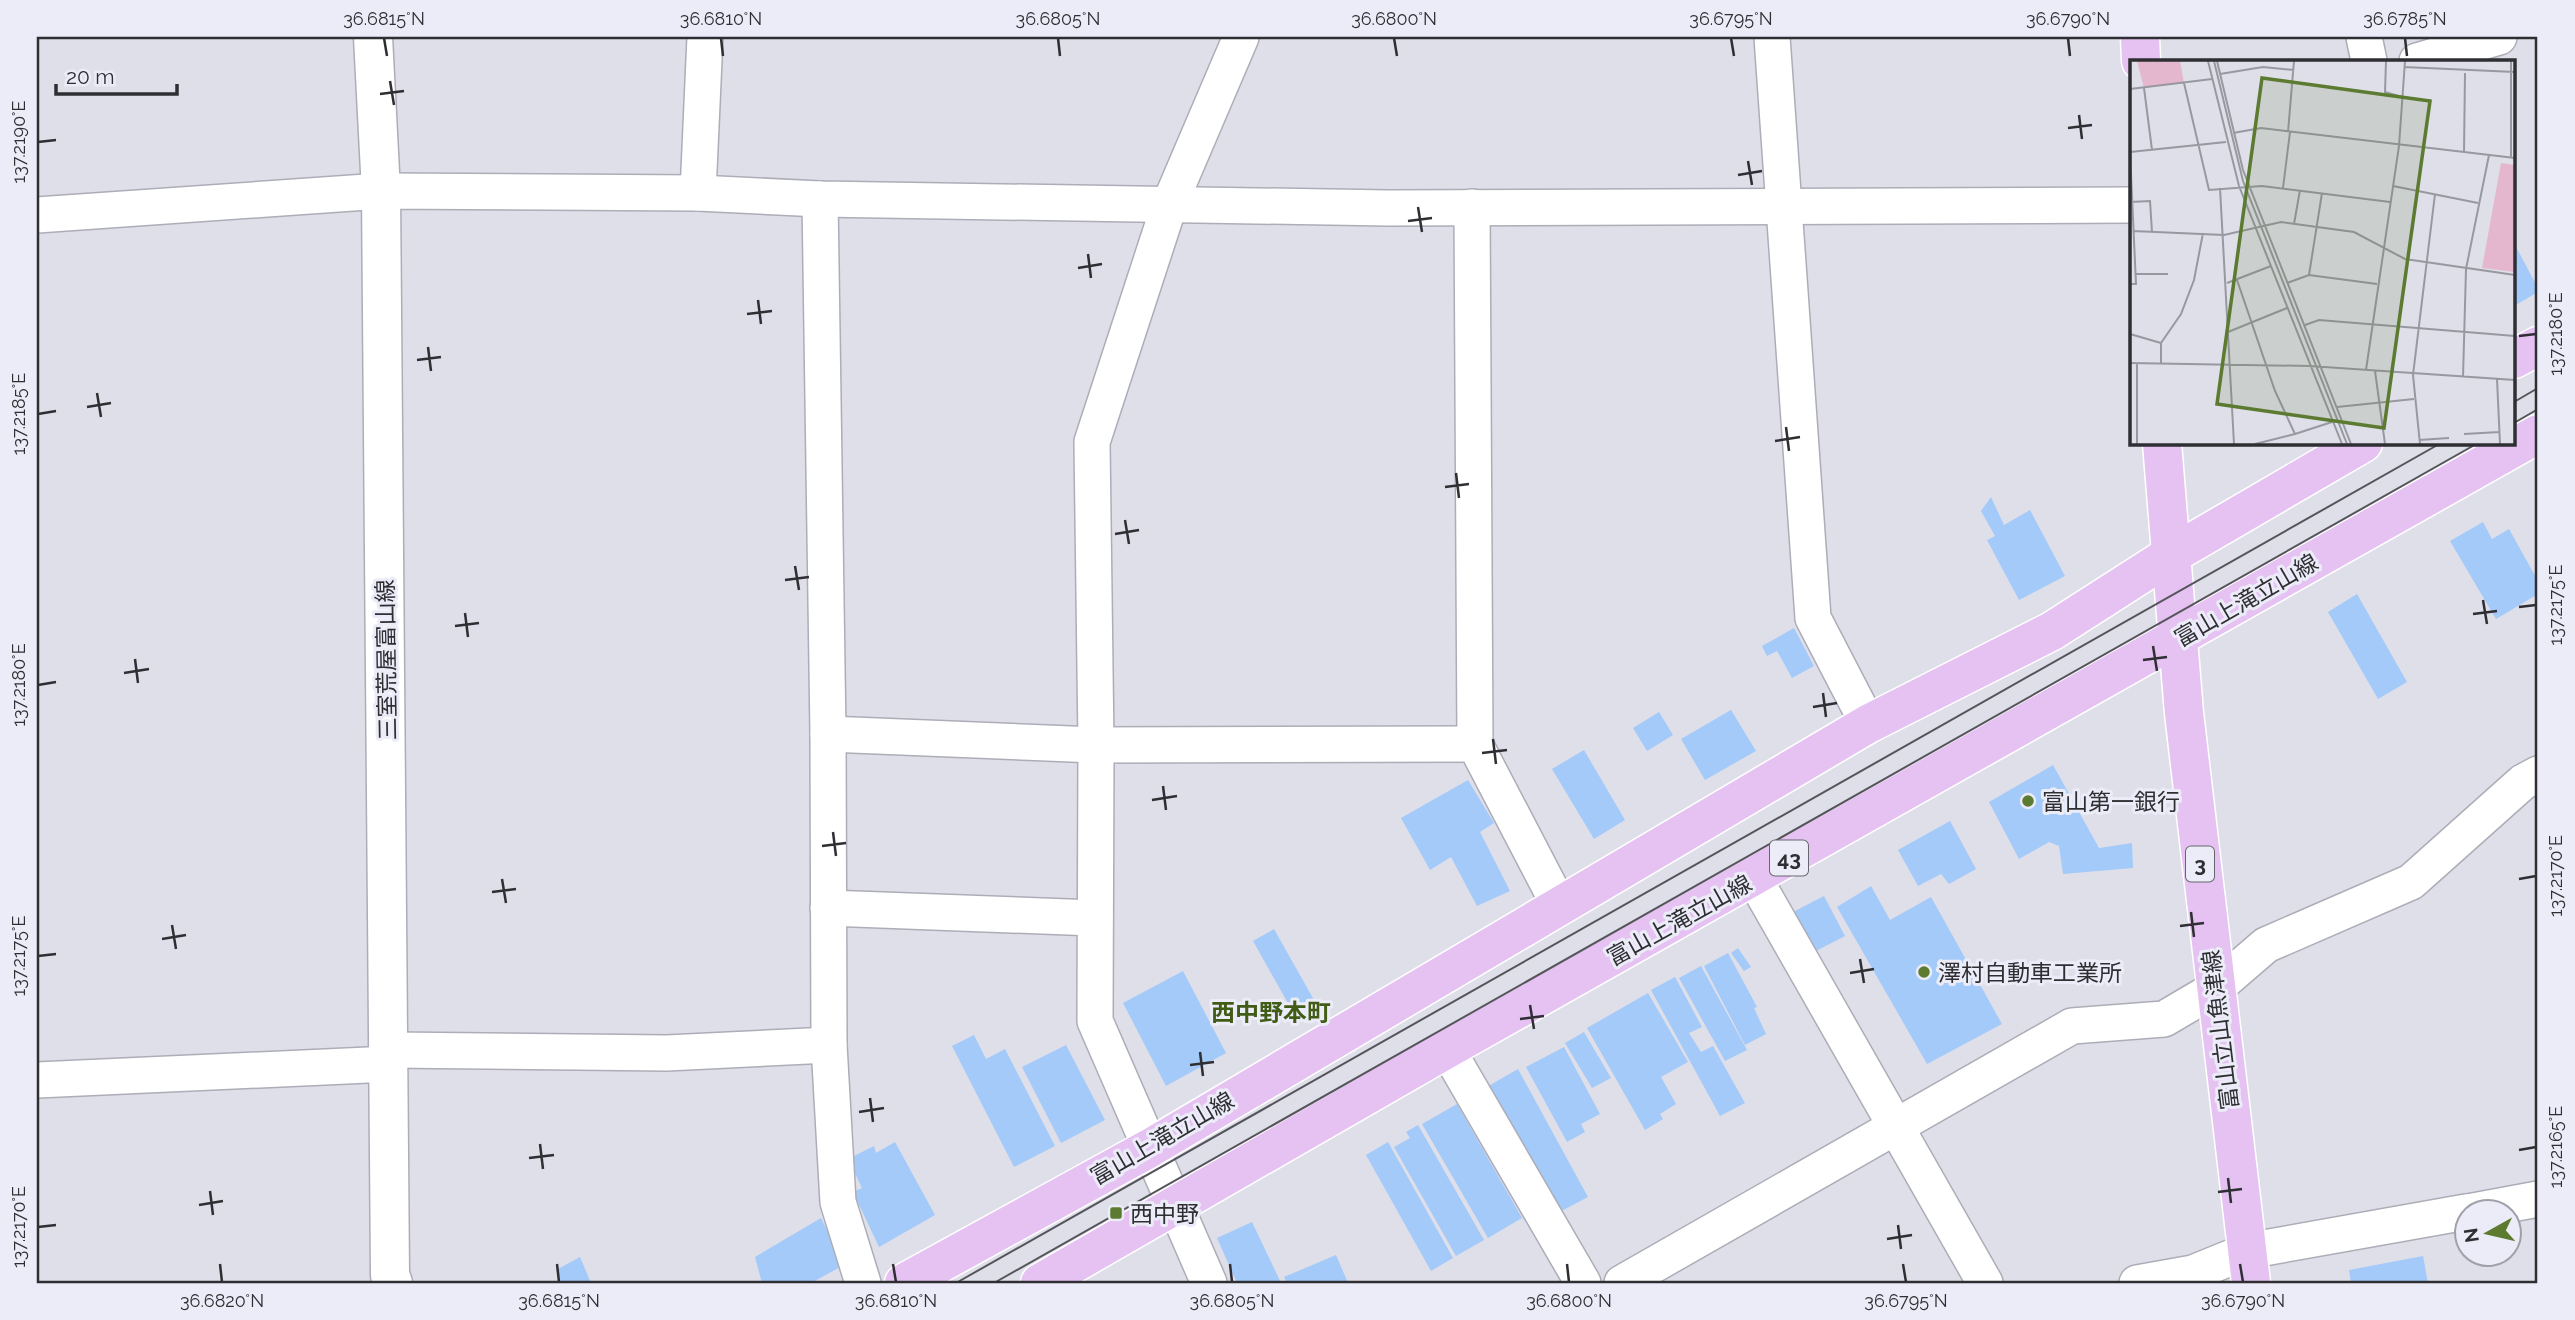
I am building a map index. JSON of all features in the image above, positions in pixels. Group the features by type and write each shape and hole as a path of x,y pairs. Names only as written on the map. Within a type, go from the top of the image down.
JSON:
{"main road":[{"name":"三室荒屋富山線","path":"373,37 382,191 390,1275 393,1283"},
{"path":"2140,37 2141,60"},
{"path":"2516,358 2538,346"},
{"name":"富山上滝立山線","path":"1040,1283 1447,1049 2538,434"},
{"name":"富山立山魚津線","path":"2162,444 2176,640 2249,1267"},
{"name":"富山上滝立山線","path":"904,1283 1150,1148 1868,724 2052,631 2169,556 2361,444"}],"street":[{"path":"698,193 705,37"},
{"path":"1209,1283 1095,1021 1096,745 1092,442 1170,202 1241,37"},
{"path":"1772,37 1813,618 1868,724"},
{"path":"2364,37 2369,60"},
{"path":"2420,60 2499,37"},
{"path":"37,215 382,191 698,193 820,199 1472,207 2130,205"},
{"path":"820,199 828,734 829,1045 838,1202 863,1283"},
{"path":"1472,207 1475,744 1559,905"},
{"path":"828,734 1096,745 1475,744"},
{"path":"1622,1283 2072,1026 2165,1018 2215,989 2266,945 2411,882 2523,782 2538,774"},
{"path":"1754,878 1894,1129 1985,1283"},
{"path":"828,908 1095,918"},
{"path":"37,1080 390,1057 667,1053 829,1045"},
{"path":"1447,1049 1583,1283"},
{"path":"2137,1283 2249,1267 2452,1216"}],"building":[{"path":"2516,247 2538,288 2538,292 2516,305"},
{"path":"1991,497 2004,525 2030,510 2065,576 2019,600 1987,540 1995,536 1981,511"},
{"path":"2483,522 2492,539 2509,529 2538,581 2538,594 2496,619 2450,541"},
{"path":"2357,594 2407,682 2378,699 2328,612"},
{"path":"1794,628 1814,666 1792,678 1777,651 1767,656 1762,646"},
{"path":"1731,710 1756,751 1705,780 1681,739"},
{"path":"1659,712 1673,735 1647,751 1633,728"},
{"path":"1584,750 1625,820 1594,839 1552,769"},
{"path":"2053,765 2099,848 2132,843 2133,868 2063,874 2059,846 2049,842 2019,859 1989,802"},
{"path":"1468,780 1494,823 1480,832 1510,891 1477,906 1451,857 1430,870 1401,818"},
{"path":"1950,821 1976,869 1949,884 1941,874 1918,886 1898,850"},
{"name":"澤村自動車工業所","path":"1871,886 1890,920 1931,897 2002,1024 1927,1064 1837,907"},
{"path":"1824,896 1845,936 1814,952 1793,912"},
{"path":"1274,929 1314,1000 1293,1012 1253,941"},
{"path":"1738,948 1751,967 1744,971 1731,953"},
{"path":"1728,953 1757,1007 1754,1008 1766,1034 1745,1045 1704,966"},
{"path":"1701,966 1747,1050 1725,1061 1679,978"},
{"path":"1183,971 1226,1053 1166,1086 1123,1003"},
{"path":"1675,977 1702,1027 1689,1033 1701,1052 1713,1046 1745,1103 1720,1116 1651,990"},
{"path":"1648,993 1688,1062 1661,1077 1676,1104 1660,1114 1663,1119 1645,1130 1587,1028"},
{"path":"1584,1032 1611,1078 1592,1088 1565,1043"},
{"path":"974,1035 986,1059 1005,1049 1055,1146 1014,1167 952,1046"},
{"path":"1066,1045 1105,1120 1061,1143 1022,1067"},
{"path":"1564,1047 1600,1114 1581,1124 1585,1132 1567,1142 1526,1067"},
{"path":"1518,1069 1588,1197 1554,1215 1485,1088"},
{"path":"1457,1104 1522,1218 1488,1238 1422,1124"},
{"path":"1418,1125 1484,1240 1456,1256 1394,1147 1410,1138 1406,1132"},
{"path":"895,1142 935,1215 879,1247 853,1192 862,1188 853,1169 852,1157 874,1146 876,1153"},
{"path":"1388,1142 1453,1258 1431,1271 1366,1155"},
{"path":"821,1218 844,1265 811,1283 762,1283 755,1257"},
{"path":"1252,1222 1281,1283 1237,1283 1217,1238"},
{"path":"1336,1255 1348,1283 1287,1283 1284,1277"},
{"path":"2423,1256 2428,1283 2351,1283 2349,1270"},
{"path":"580,1257 591,1283 562,1283 556,1270"}],"tram line":[{"path":"2516,401 2538,388"},
{"path":"2516,422 2538,409"},
{"path":"956,1283 2439,444"},
{"path":"994,1283 2476,444"}],"place":[{"name":"富山第一銀行","path":"2028,801"},
{"name":"澤村自動車工業所","path":"1924,972"},
{"name":"西中野","path":"1116,1213"}],"district":[{"name":"西中野本町","path":"1271,1012"}]}
